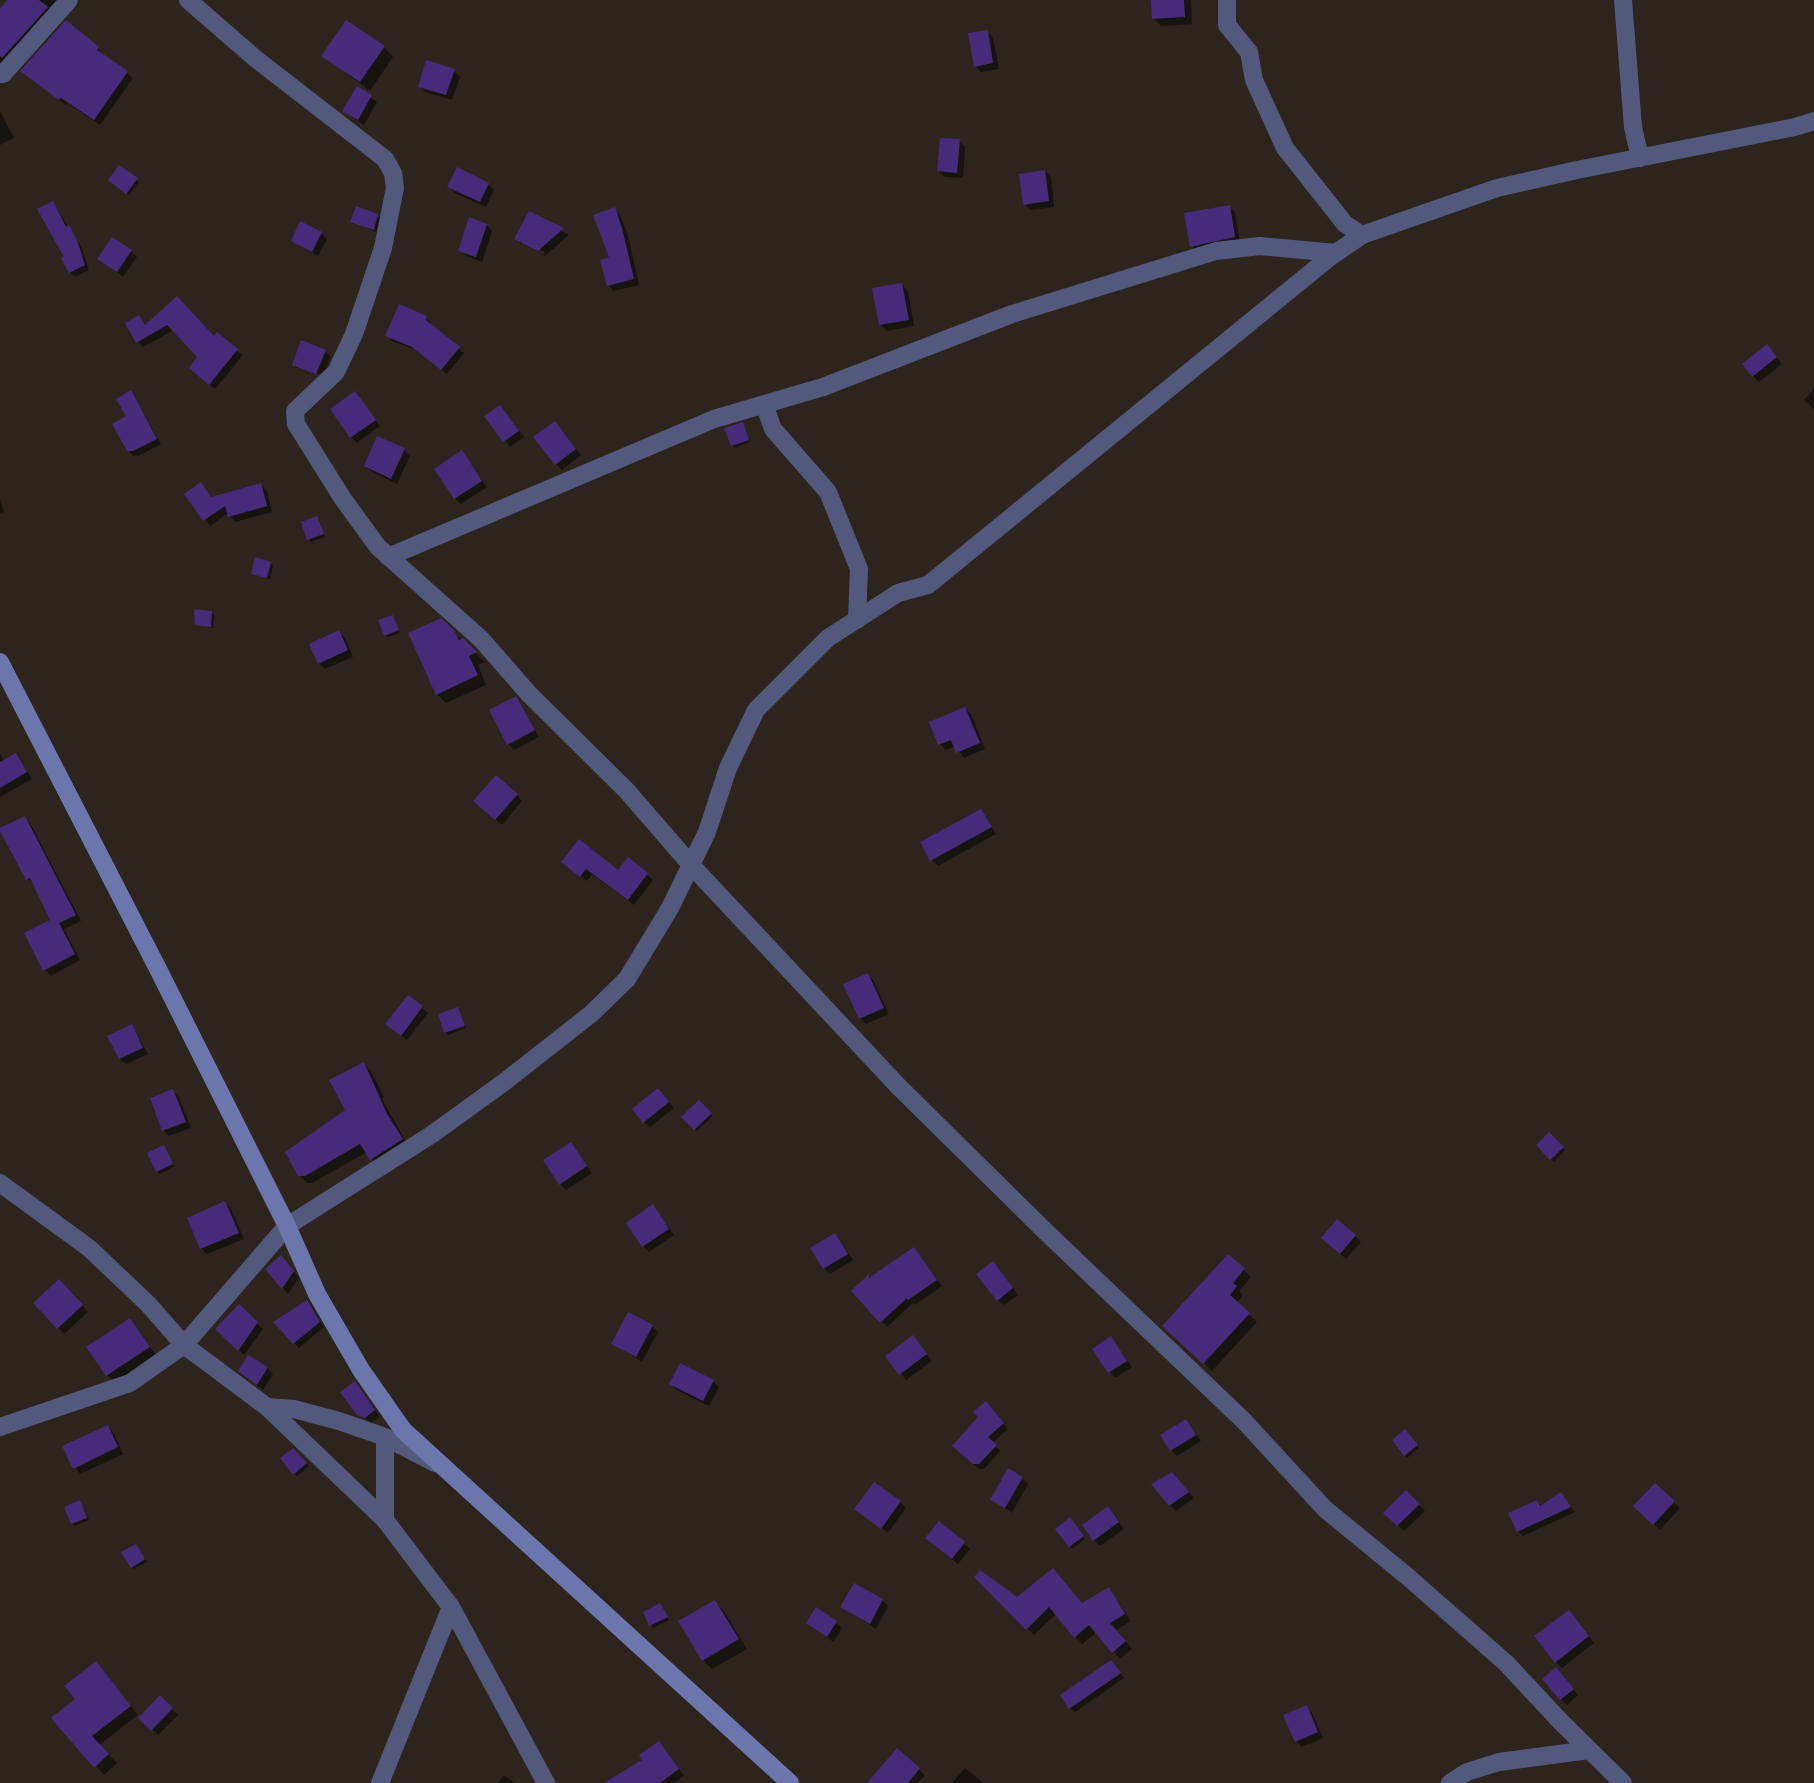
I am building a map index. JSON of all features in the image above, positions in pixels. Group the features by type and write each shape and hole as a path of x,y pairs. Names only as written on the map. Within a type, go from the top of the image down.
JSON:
{"street":[{"path":"0,74 3,74 69,0"},
{"path":"188,0 256,59 385,159 393,173 395,188 385,238 354,334 336,372 295,411 296,424 331,480 388,557 481,639 529,694 627,791 691,865 899,1087 1045,1232 1244,1421 1325,1509 1408,1576 1506,1663 1623,1783"},
{"path":"1227,0 1227,25 1249,52 1254,80 1285,148 1345,224 1362,235"},
{"path":"1623,0 1633,127 1640,158"},
{"path":"0,1427 130,1383 184,1345 287,1226 431,1135 503,1083 591,1014 627,979 670,908 706,832 728,768 756,710 828,638 898,593 928,585 1336,253 1362,235 1497,188 1795,127 1814,121"},
{"path":"388,557 714,419 823,387 1012,314 1216,252 1260,246 1336,253"},
{"path":"764,404 773,429 828,492 859,568 857,620"},
{"path":"0,662 158,967 287,1226 317,1294 361,1370 403,1430 790,1783"},
{"path":"0,1183 89,1248 148,1304 184,1345 267,1407 385,1520 451,1607 546,1783"},
{"path":"267,1407 294,1409 385,1437 442,1467"},
{"path":"385,1437 385,1520"},
{"path":"380,1783 451,1607"},
{"path":"1450,1783 1467,1772 1499,1762 1589,1750"}],"building":[{"path":"7,0 39,0 48,7 2,58 0,56 0,9"},
{"path":"1151,0 1184,0 1185,17 1152,19"},
{"path":"66,20 99,47 97,50 128,71 94,120 61,98 59,100 20,71"},
{"path":"346,20 385,46 360,82 321,56"},
{"path":"988,30 993,63 974,67 968,33"},
{"path":"426,60 455,69 446,95 418,87"},
{"path":"357,86 372,95 358,120 342,111"},
{"path":"940,138 960,139 957,173 937,171"},
{"path":"119,165 138,178 126,194 108,180"},
{"path":"457,167 489,183 480,202 447,187"},
{"path":"1045,170 1049,201 1023,205 1019,174"},
{"path":"53,201 66,227 69,225 77,240 85,265 69,273 61,258 64,257 37,209"},
{"path":"1230,205 1235,237 1190,247 1184,213"},
{"path":"356,206 378,214 374,230 350,222"},
{"path":"615,207 634,279 607,286 600,260 609,257 593,215"},
{"path":"529,211 564,228 538,251 514,239"},
{"path":"469,217 487,224 476,257 458,251"},
{"path":"300,221 322,232 312,252 291,241"},
{"path":"112,237 132,250 117,272 97,259"},
{"path":"902,283 909,320 879,325 872,288"},
{"path":"177,296 214,336 217,332 238,349 209,385 189,368 197,357 167,325 136,343 125,323 139,315 145,325"},
{"path":"399,304 427,316 426,320 460,347 441,370 412,347 385,336"},
{"path":"301,340 326,350 316,374 292,365"},
{"path":"1767,344 1777,357 1752,377 1742,364"},
{"path":"131,390 157,439 133,451 127,451 112,424 126,416 116,399"},
{"path":"355,391 376,420 350,438 330,409"},
{"path":"500,405 519,431 503,442 484,416"},
{"path":"555,421 576,449 555,465 533,437"},
{"path":"743,422 749,440 731,446 724,428"},
{"path":"377,436 405,448 391,479 364,466"},
{"path":"462,450 482,481 454,499 434,469"},
{"path":"201,482 211,497 261,483 267,506 228,517 225,506 203,521 184,494"},
{"path":"317,516 324,534 307,540 301,522"},
{"path":"255,557 271,562 267,578 251,574"},
{"path":"194,609 212,611 211,627 195,625"},
{"path":"393,615 399,630 384,636 378,620"},
{"path":"441,618 454,630 459,640 463,638 477,652 469,656 478,675 436,695 408,633"},
{"path":"339,630 348,650 318,664 309,644"},
{"path":"516,696 535,730 507,745 489,710"},
{"path":"965,707 980,743 956,753 951,740 938,745 929,722"},
{"path":"16,753 27,772 0,788 0,762"},
{"path":"496,775 518,794 495,820 473,801"},
{"path":"981,809 992,827 930,861 920,842"},
{"path":"25,816 76,915 59,923 75,954 43,971 24,933 50,920 30,878 26,880 0,831 0,828"},
{"path":"579,839 618,870 628,857 648,873 628,900 586,869 580,877 561,862"},
{"path":"868,973 884,1008 859,1019 843,984"},
{"path":"408,995 423,1006 401,1036 385,1024"},
{"path":"458,1007 465,1026 444,1033 438,1014"},
{"path":"132,1024 143,1048 119,1059 107,1036"},
{"path":"364,1062 387,1114 403,1139 370,1160 360,1144 305,1176 298,1176 285,1152 345,1110 329,1080"},
{"path":"658,1088 669,1102 643,1123 632,1109"},
{"path":"173,1089 186,1122 162,1131 150,1098"},
{"path":"699,1100 712,1113 694,1130 681,1117"},
{"path":"1549,1132 1564,1147 1550,1160 1536,1145"},
{"path":"571,1142 587,1166 559,1185 543,1160"},
{"path":"164,1145 173,1164 156,1172 147,1153"},
{"path":"225,1201 239,1233 200,1249 187,1218"},
{"path":"653,1204 669,1229 642,1247 626,1223"},
{"path":"1337,1219 1356,1235 1340,1254 1321,1238"},
{"path":"835,1233 848,1254 823,1269 810,1248"},
{"path":"914,1247 937,1280 908,1300 907,1298 880,1323 851,1291 869,1274 869,1278"},
{"path":"1228,1254 1245,1268 1233,1283 1237,1286 1230,1295 1250,1313 1203,1364 1162,1326"},
{"path":"281,1255 294,1271 282,1289 265,1269"},
{"path":"993,1261 1013,1288 997,1301 976,1274"},
{"path":"59,1279 83,1305 57,1329 33,1303"},
{"path":"307,1300 320,1322 293,1344 273,1322"},
{"path":"239,1304 258,1322 238,1351 215,1329"},
{"path":"628,1312 653,1325 636,1357 611,1344"},
{"path":"130,1318 150,1347 106,1376 86,1347"},
{"path":"913,1335 927,1354 899,1375 885,1356"},
{"path":"1111,1336 1127,1361 1108,1373 1092,1349"},
{"path":"248,1355 268,1367 257,1385 238,1371"},
{"path":"680,1363 714,1380 703,1401 669,1384"},
{"path":"355,1381 375,1410 365,1418 357,1415 340,1392"},
{"path":"986,1401 1004,1423 988,1437 997,1445 979,1464 973,1464 952,1446 978,1417 973,1412"},
{"path":"1186,1419 1196,1435 1170,1451 1160,1435"},
{"path":"108,1425 118,1447 73,1469 62,1446"},
{"path":"1405,1429 1418,1445 1404,1456 1392,1440"},
{"path":"293,1448 307,1463 293,1475 280,1458"},
{"path":"1008,1468 1023,1477 1005,1508 990,1500"},
{"path":"1172,1472 1189,1492 1169,1506 1151,1484"},
{"path":"874,1482 901,1501 881,1529 854,1509"},
{"path":"1655,1483 1675,1501 1653,1525 1633,1506"},
{"path":"1406,1490 1420,1504 1397,1526 1383,1513"},
{"path":"1561,1492 1571,1507 1517,1532 1508,1513 1537,1500 1540,1506"},
{"path":"80,1500 87,1518 71,1524 64,1507"},
{"path":"1108,1506 1119,1522 1093,1541 1082,1525"},
{"path":"1070,1517 1084,1536 1069,1547 1055,1529"},
{"path":"939,1521 965,1542 952,1559 925,1538"},
{"path":"136,1544 145,1559 131,1568 121,1552"},
{"path":"1053,1568 1082,1603 1109,1587 1125,1614 1110,1623 1126,1641 1112,1653 1089,1625 1074,1638 1049,1607 1026,1630 974,1577 980,1570 1017,1597"},
{"path":"854,1583 883,1599 870,1624 840,1607"},
{"path":"715,1600 739,1639 702,1661 678,1621"},
{"path":"660,1603 668,1617 649,1626 643,1612"},
{"path":"816,1607 837,1621 827,1637 806,1623"},
{"path":"1569,1610 1589,1636 1555,1663 1534,1636"},
{"path":"1111,1660 1121,1673 1069,1709 1060,1695"},
{"path":"96,1661 131,1706 92,1736 109,1754 94,1768 51,1718 75,1699 64,1686"},
{"path":"1556,1667 1574,1689 1560,1700 1542,1679"},
{"path":"160,1695 173,1708 151,1731 138,1718"},
{"path":"1307,1705 1318,1732 1295,1742 1283,1715"},
{"path":"659,1741 679,1769 660,1783 604,1783 642,1760 639,1755"},
{"path":"897,1748 920,1768 908,1783 867,1783"}]}
